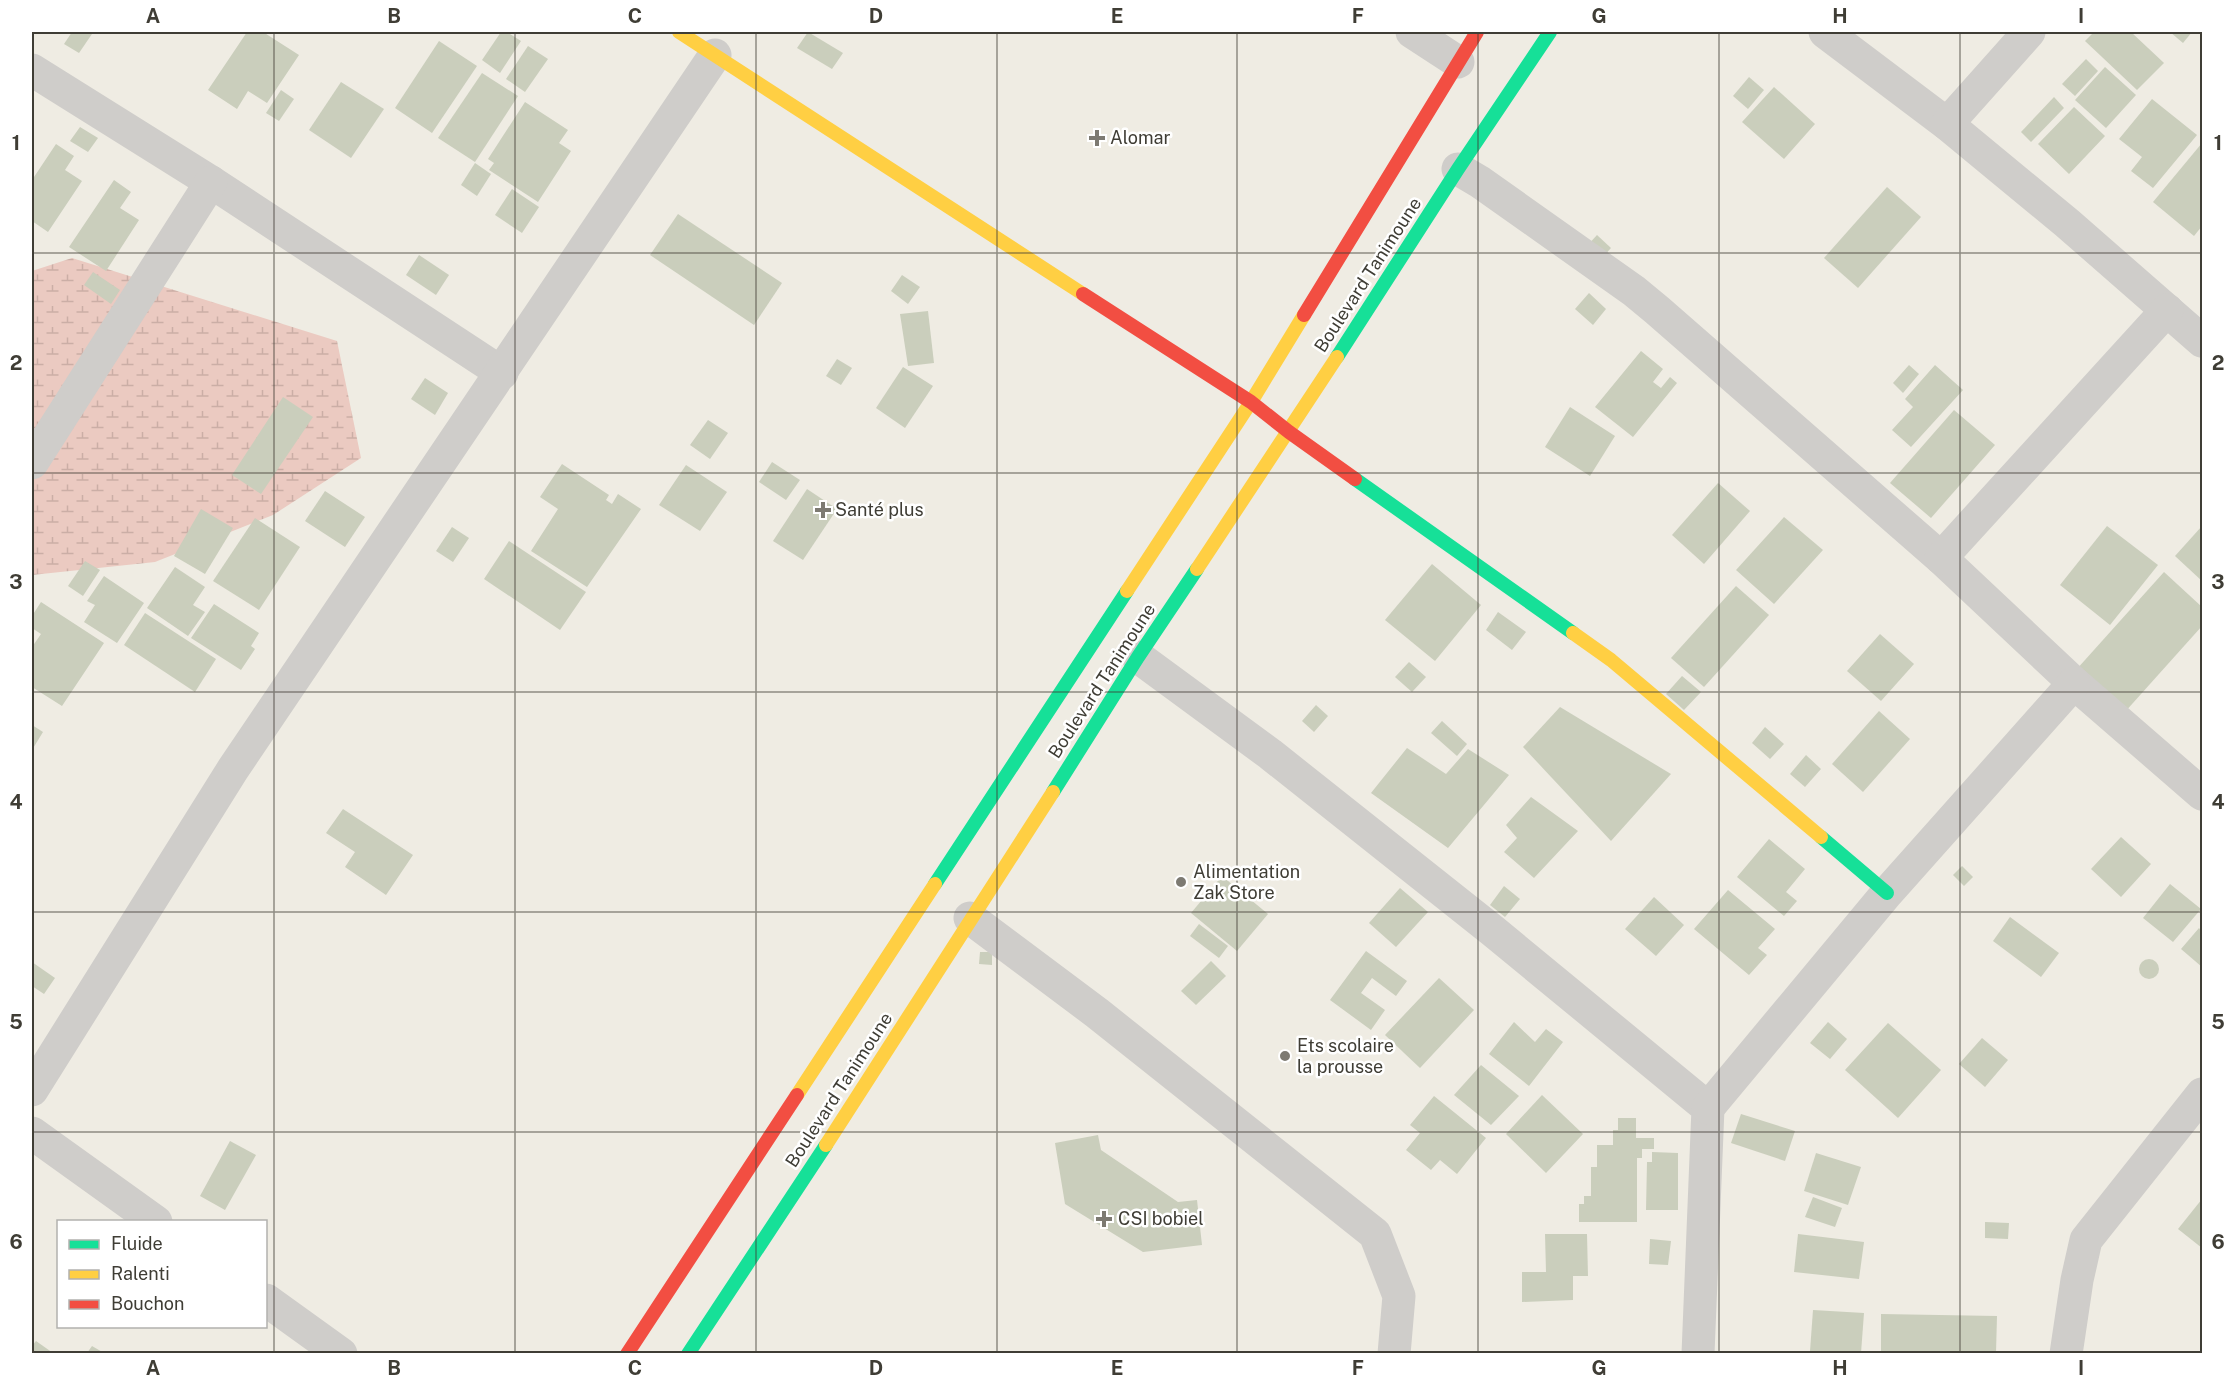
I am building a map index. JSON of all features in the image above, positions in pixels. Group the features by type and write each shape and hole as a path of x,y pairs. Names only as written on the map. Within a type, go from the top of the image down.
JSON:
{"main road":[{"path":"679,32 1251,402 1289,432 1611,660 1887,893"},
{"name":"Boulevard Tanimoune","path":"627,1353 1251,402 1477,32"},
{"name":"Boulevard Tanimoune","path":"688,1353 883,1059 970,918 1138,657 1289,432 1458,169 1550,32"}],"street":[{"path":"1412,32 1458,62"},
{"path":"1825,32 1947,123 2067,223 2202,341"},
{"path":"1947,123 2030,32"},
{"path":"32,1090 233,769 715,55"},
{"path":"32,70 211,182 502,373"},
{"path":"1458,169 1480,182 1634,291 1941,558 2073,683 2202,794"},
{"path":"32,463 211,182"},
{"path":"1941,558 2167,310"},
{"path":"1138,657 1270,754 1456,902 1708,1108"},
{"path":"1698,1353 1708,1108 1887,893 2073,683"},
{"path":"970,918 1097,1013 1375,1234 1399,1296 1394,1353"},
{"path":"2066,1353 2077,1280 2086,1240 2202,1094"},
{"path":"32,1132 155,1220"},
{"path":"267,1301 341,1353"}],"green space":[{"path":"72,258 337,341 361,458 273,515 155,562 32,575 32,271"}],"building":[{"path":"72,32 92,34 79,53 64,44"},
{"path":"247,32 263,32 299,55 267,103 248,91 237,109 208,90"},
{"path":"501,32 507,32 521,41 500,73 482,60"},
{"path":"808,32 843,53 832,69 797,48"},
{"path":"2094,32 2131,32 2164,63 2137,90 2085,41"},
{"path":"2170,32 2192,32 2183,43"},
{"path":"439,41 477,66 432,133 395,108"},
{"path":"528,46 548,59 525,92 506,79"},
{"path":"2086,59 2098,71 2075,96 2062,84"},
{"path":"2105,67 2136,95 2106,128 2075,100"},
{"path":"482,73 518,96 475,162 438,138"},
{"path":"1749,77 1764,90 1748,109 1733,96"},
{"path":"341,82 384,109 351,158 309,130"},
{"path":"1774,87 1815,124 1784,159 1742,122"},
{"path":"281,90 294,99 279,121 266,113"},
{"path":"2054,97 2064,108 2031,142 2021,132"},
{"path":"2152,99 2197,135 2153,188 2131,171 2142,157 2119,139"},
{"path":"525,102 568,130 559,143 571,151 538,202 489,170 494,163 488,159"},
{"path":"2074,107 2105,136 2069,174 2038,144"},
{"path":"80,127 98,138 88,152 70,141"},
{"path":"2202,143 2202,226 2194,236 2153,202"},
{"path":"56,144 74,156 65,170 82,181 48,232 32,221 32,180"},
{"path":"475,163 491,174 477,196 461,185"},
{"path":"114,180 131,192 120,208 139,220 106,271 69,247"},
{"path":"1887,187 1921,217 1858,288 1824,258"},
{"path":"512,189 539,207 522,233 495,215"},
{"path":"678,214 782,283 754,325 650,255"},
{"path":"1597,235 1611,248 1601,259 1586,247"},
{"path":"419,255 449,275 436,295 406,275"},
{"path":"93,272 120,290 111,304 84,285"},
{"path":"902,275 920,287 908,304 891,291"},
{"path":"1589,293 1606,309 1593,325 1575,309"},
{"path":"928,311 934,363 908,366 900,314"},
{"path":"1641,351 1663,369 1653,382 1661,388 1670,377 1677,383 1633,437 1595,407"},
{"path":"837,359 852,368 841,385 826,376"},
{"path":"1909,365 1919,374 1903,393 1893,383"},
{"path":"1935,365 1963,390 1911,447 1892,430 1913,407 1905,399"},
{"path":"903,367 933,386 905,428 876,408"},
{"path":"425,378 448,393 435,415 411,399"},
{"path":"283,397 313,417 261,494 232,475"},
{"path":"1570,407 1615,436 1590,476 1545,447"},
{"path":"1954,410 1995,445 1931,518 1890,483"},
{"path":"708,420 728,433 710,459 690,445"},
{"path":"772,462 800,480 786,500 759,482"},
{"path":"562,464 609,495 606,500 612,504 618,494 641,509 587,587 531,551 558,509 540,497"},
{"path":"686,465 727,492 700,531 659,505"},
{"path":"1718,483 1750,511 1704,564 1672,535"},
{"path":"807,489 837,509 803,560 773,541"},
{"path":"325,491 365,517 345,547 305,521"},
{"path":"201,509 233,528 205,574 174,556"},
{"path":"1784,517 1823,550 1774,604 1736,570"},
{"path":"255,518 300,547 259,610 213,581"},
{"path":"2107,526 2158,565 2110,625 2060,585"},
{"path":"2202,526 2202,581 2175,556"},
{"path":"452,527 469,538 453,562 436,551"},
{"path":"509,541 586,592 560,630 484,579"},
{"path":"85,561 100,570 83,596 68,586"},
{"path":"1432,564 1481,605 1435,661 1385,620"},
{"path":"175,567 205,587 193,605 205,612 188,636 147,608"},
{"path":"2164,572 2202,607 2202,626 2124,713 2076,670"},
{"path":"104,576 144,603 117,643 84,622 95,605 87,601"},
{"path":"1736,586 1769,615 1704,687 1671,658"},
{"path":"41,602 104,643 62,706 32,687 32,647 41,634 32,628 32,616"},
{"path":"214,604 259,633 251,646 255,649 241,670 191,638"},
{"path":"1498,612 1526,632 1512,650 1486,630"},
{"path":"145,613 216,659 195,692 124,645"},
{"path":"1880,634 1914,664 1881,701 1847,671"},
{"path":"1409,662 1426,677 1412,692 1395,677"},
{"path":"1682,676 1701,692 1684,710 1666,694"},
{"path":"1316,705 1328,716 1314,732 1302,721"},
{"path":"1560,707 1671,774 1611,841 1523,747"},
{"path":"1879,711 1910,739 1863,792 1832,764"},
{"path":"1442,721 1467,744 1457,756 1431,733"},
{"path":"32,725 43,732 32,750"},
{"path":"1765,727 1784,744 1770,759 1752,743"},
{"path":"1407,748 1446,774 1468,749 1509,775 1448,848 1371,793"},
{"path":"1806,755 1821,769 1805,787 1790,774"},
{"path":"1531,797 1578,831 1534,878 1504,852 1517,838 1506,825"},
{"path":"343,809 413,855 386,895 345,867 355,852 326,833"},
{"path":"2121,837 2151,864 2121,897 2091,869"},
{"path":"1769,839 1805,869 1786,892 1797,901 1784,916 1737,877"},
{"path":"1962,866 1973,877 1964,886 1953,875"},
{"path":"1222,876 1268,914 1237,951 1191,913"},
{"path":"2170,884 2201,909 2173,942 2143,918"},
{"path":"1504,886 1520,899 1505,917 1490,905"},
{"path":"1400,888 1428,912 1396,947 1369,923"},
{"path":"1728,890 1775,929 1758,948 1767,955 1749,975 1694,929"},
{"path":"1654,897 1684,925 1656,956 1625,929"},
{"path":"2010,917 2059,953 2041,977 1993,941"},
{"path":"1199,924 1228,946 1219,958 1190,936"},
{"path":"2199,928 2202,932 2202,967 2181,949"},
{"path":"1366,951 1407,981 1396,996 1372,978 1361,993 1385,1010 1371,1030 1330,1000"},
{"path":"980,952 992,952 992,965 979,964"},
{"path":"2145,959 2153,959 2159,965 2159,973 2153,979 2145,979 2139,973 2139,965"},
{"path":"1211,961 1226,976 1196,1005 1181,991"},
{"path":"32,962 55,978 44,994 32,986"},
{"path":"1439,978 1474,1010 1420,1068 1385,1035"},
{"path":"1514,1022 1535,1042 1546,1029 1563,1042 1529,1086 1489,1054"},
{"path":"1828,1022 1847,1039 1830,1059 1810,1043"},
{"path":"1888,1023 1941,1070 1898,1118 1845,1070"},
{"path":"1982,1038 2008,1060 1985,1087 1959,1064"},
{"path":"1481,1065 1519,1096 1491,1125 1454,1095"},
{"path":"1542,1095 1583,1134 1546,1173 1506,1134"},
{"path":"1434,1096 1486,1138 1457,1174 1440,1160 1431,1170 1406,1150 1420,1133 1410,1125"},
{"path":"1741,1114 1795,1131 1785,1161 1731,1143"},
{"path":"1618,1118 1636,1118 1636,1138 1654,1138 1654,1149 1642,1149 1642,1158 1637,1158 1637,1222 1579,1222 1579,1204 1584,1204 1584,1196 1591,1196 1591,1167 1597,1167 1597,1145 1613,1145 1613,1130 1618,1130"},
{"path":"1098,1135 1101,1150 1178,1202 1197,1200 1202,1245 1143,1252 1065,1204 1055,1143"},
{"path":"230,1141 256,1155 225,1210 200,1196"},
{"path":"1652,1152 1678,1153 1678,1210 1646,1210 1647,1162 1652,1162"},
{"path":"1816,1153 1861,1167 1848,1205 1804,1191"},
{"path":"1813,1197 1842,1208 1835,1227 1805,1217"},
{"path":"2202,1199 2202,1248 2178,1229"},
{"path":"1985,1222 2009,1223 2008,1239 1985,1238"},
{"path":"1545,1234 1587,1234 1588,1276 1573,1276 1573,1300 1522,1302 1522,1272 1546,1272"},
{"path":"1798,1234 1864,1242 1859,1279 1794,1272"},
{"path":"1650,1239 1671,1241 1668,1265 1649,1264"},
{"path":"1813,1310 1864,1313 1861,1353 1810,1351"},
{"path":"1881,1314 1997,1316 1996,1353 1881,1353"},
{"path":"36,1341 53,1353 32,1353 32,1346"},
{"path":"92,1346 104,1353 87,1353"}],"traffic: fast":[{"path":"1337,357 1458,169 1550,32"},
{"path":"1355,479 1573,633"},
{"path":"1053,792 1138,657 1197,569"},
{"path":"935,884 1127,591"},
{"path":"1821,837 1887,893"},
{"path":"688,1354 826,1145"}],"traffic: slow":[{"path":"679,32 1083,294"},
{"path":"1127,591 1251,402 1304,315"},
{"path":"1197,569 1337,357"},
{"path":"1573,633 1611,660 1821,837"},
{"path":"826,1145 1053,792"},
{"path":"797,1095 935,884"}],"traffic: jam":[{"path":"1304,315 1477,32"},
{"path":"1083,294 1251,402 1355,479"},
{"path":"627,1354 797,1095"}],"place":[{"name":"Alomar","path":"1097,138"},
{"name":"Santé plus","path":"823,510"},
{"name":"Alimentation Zak Store","path":"1181,882"},
{"name":"Ets scolaire la prousse","path":"1285,1056"},
{"name":"CSI bobiel","path":"1104,1219"}]}
